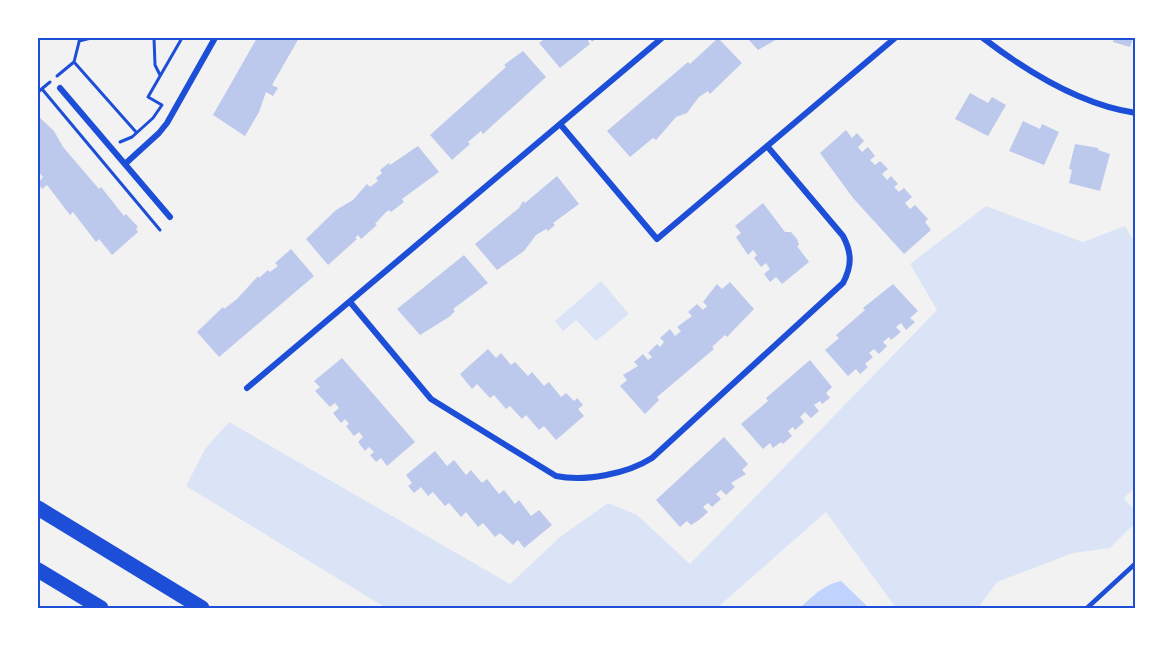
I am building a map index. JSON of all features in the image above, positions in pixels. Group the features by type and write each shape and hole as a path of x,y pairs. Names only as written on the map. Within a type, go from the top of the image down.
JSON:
{"highway":[{"path":"38,508 202,609"},
{"path":"38,570 101,609"}],"street":[{"path":"124,164 166,123 215,38"},
{"path":"248,388 662,38"},
{"path":"560,124 657,239 896,38"},
{"path":"983,38 1047,80 1084,97 1136,113"},
{"path":"60,88 170,218"},
{"path":"350,302 431,399 556,476 579,478 639,466 652,458 843,283 849,272 849,247 843,236 767,146"}],"lane":[{"path":"1087,609 1136,563"}],"path":[{"path":"38,92 74,62 80,39 91,38"},
{"path":"154,38 155,65 157,74 161,76"},
{"path":"100,158 125,138 137,133 153,118 162,105 148,97 182,38"},
{"path":"74,62 137,133"},
{"path":"42,89 160,230"}],"shaded area":[{"path":"986,206 1083,242 1125,226 1135,243 1136,486 1124,498 1135,511 1136,522 1110,548 1073,553 997,582 978,608 896,608 826,512 717,608 386,608 186,486 205,449 229,422 510,584 560,537 608,503 637,515 690,564 937,310 910,264"},
{"path":"601,281 629,314 596,341 576,320 563,331 555,321"}],"water":[{"path":"841,581 869,608 800,608 824,588"}],"building":[{"path":"257,38 299,38 272,85 278,88 273,96 266,92 259,112 245,136 213,115"},
{"path":"546,38 597,38 592,42 590,39 588,41 590,44 560,68 539,43"},
{"path":"718,38 742,63 710,94 708,91 699,97 687,113 676,117 656,140 653,138 630,157 607,131 688,62 690,64"},
{"path":"747,38 779,38 758,50"},
{"path":"1114,38 1133,38 1130,47 1113,42"},
{"path":"523,51 546,77 483,134 481,131 468,142 470,144 452,160 430,135 506,67 504,65"},
{"path":"970,93 988,103 992,97 1006,105 988,136 955,119"},
{"path":"38,116 54,131 63,147 99,189 101,187 124,216 126,214 138,227 136,229 138,232 112,255 99,239 96,242 73,212 70,215 47,185 42,189 38,183 43,177 38,171"},
{"path":"1023,121 1040,129 1042,124 1059,132 1044,165 1009,151"},
{"path":"846,130 852,138 857,133 864,141 858,147 862,152 868,147 875,156 870,160 875,165 880,161 888,169 882,174 887,180 891,176 898,184 894,187 899,192 904,188 912,197 905,203 910,209 915,205 928,219 925,222 931,230 904,254 853,198 820,153"},
{"path":"1075,144 1098,148 1110,154 1100,191 1069,183 1072,170 1069,169"},
{"path":"418,146 439,172 402,199 404,202 391,212 389,210 386,212 375,224 377,225 361,239 358,235 355,238 357,239 328,265 306,239 336,210 353,200 367,184 370,187 378,181 376,178 382,173 380,170"},
{"path":"557,176 579,204 553,223 555,225 548,231 546,229 536,235 524,251 497,270 475,244 519,208 523,201 525,203"},
{"path":"763,203 785,232 791,232 797,239 799,245 797,246 809,262 782,284 776,277 770,282 764,274 770,269 766,263 761,267 754,258 757,255 753,250 748,255 736,237 741,233 735,226"},
{"path":"291,249 314,276 219,357 197,332 223,307 224,309 237,299 258,276 259,278 268,270 270,272 278,266 275,263"},
{"path":"464,255 488,283 453,309 455,311 449,317 420,335 397,309"},
{"path":"730,282 754,309 727,337 725,335 712,347 714,349 657,397 659,400 645,414 620,386 627,380 623,375 638,366 634,362 643,354 648,360 652,357 648,353 657,344 660,347 664,342 660,338 670,329 675,336 681,331 677,327 692,316 688,312 697,304 703,310 707,306 703,302 717,284 722,289"},
{"path":"893,284 918,311 910,318 915,322 906,330 901,323 896,327 901,332 891,340 889,337 883,342 887,346 879,354 874,349 869,353 873,357 865,364 868,367 860,374 856,369 848,376 825,350 839,338 836,335 865,310 863,308"},
{"path":"488,349 496,358 501,353 511,365 515,362 528,376 532,372 544,386 549,382 561,397 566,393 574,401 577,398 583,405 578,409 584,416 556,440 544,426 539,430 526,415 522,419 510,406 506,409 494,395 490,398 477,384 472,389 460,374"},
{"path":"342,358 415,442 387,466 381,458 376,462 370,455 374,452 369,447 365,451 358,442 363,437 359,432 354,436 346,426 349,424 345,419 341,423 333,413 339,408 335,403 330,407 315,391 320,387 314,381"},
{"path":"810,360 832,387 826,393 830,398 822,404 820,401 814,405 819,411 811,418 805,412 800,417 804,422 795,430 793,427 788,431 792,436 783,444 781,442 773,448 770,443 763,449 741,424 768,401 766,398"},
{"path":"724,437 748,464 742,470 746,474 731,483 735,487 726,495 721,490 716,494 721,499 712,507 708,503 703,507 708,512 699,520 691,525 687,521 680,527 656,500"},
{"path":"435,451 447,466 454,460 466,475 471,470 482,483 487,479 499,494 504,490 515,504 519,500 531,516 539,510 552,525 524,548 518,540 513,545 500,533 495,537 483,523 478,527 466,512 461,517 449,503 445,506 433,492 428,496 421,487 414,493 408,486 412,483 406,475"}]}
